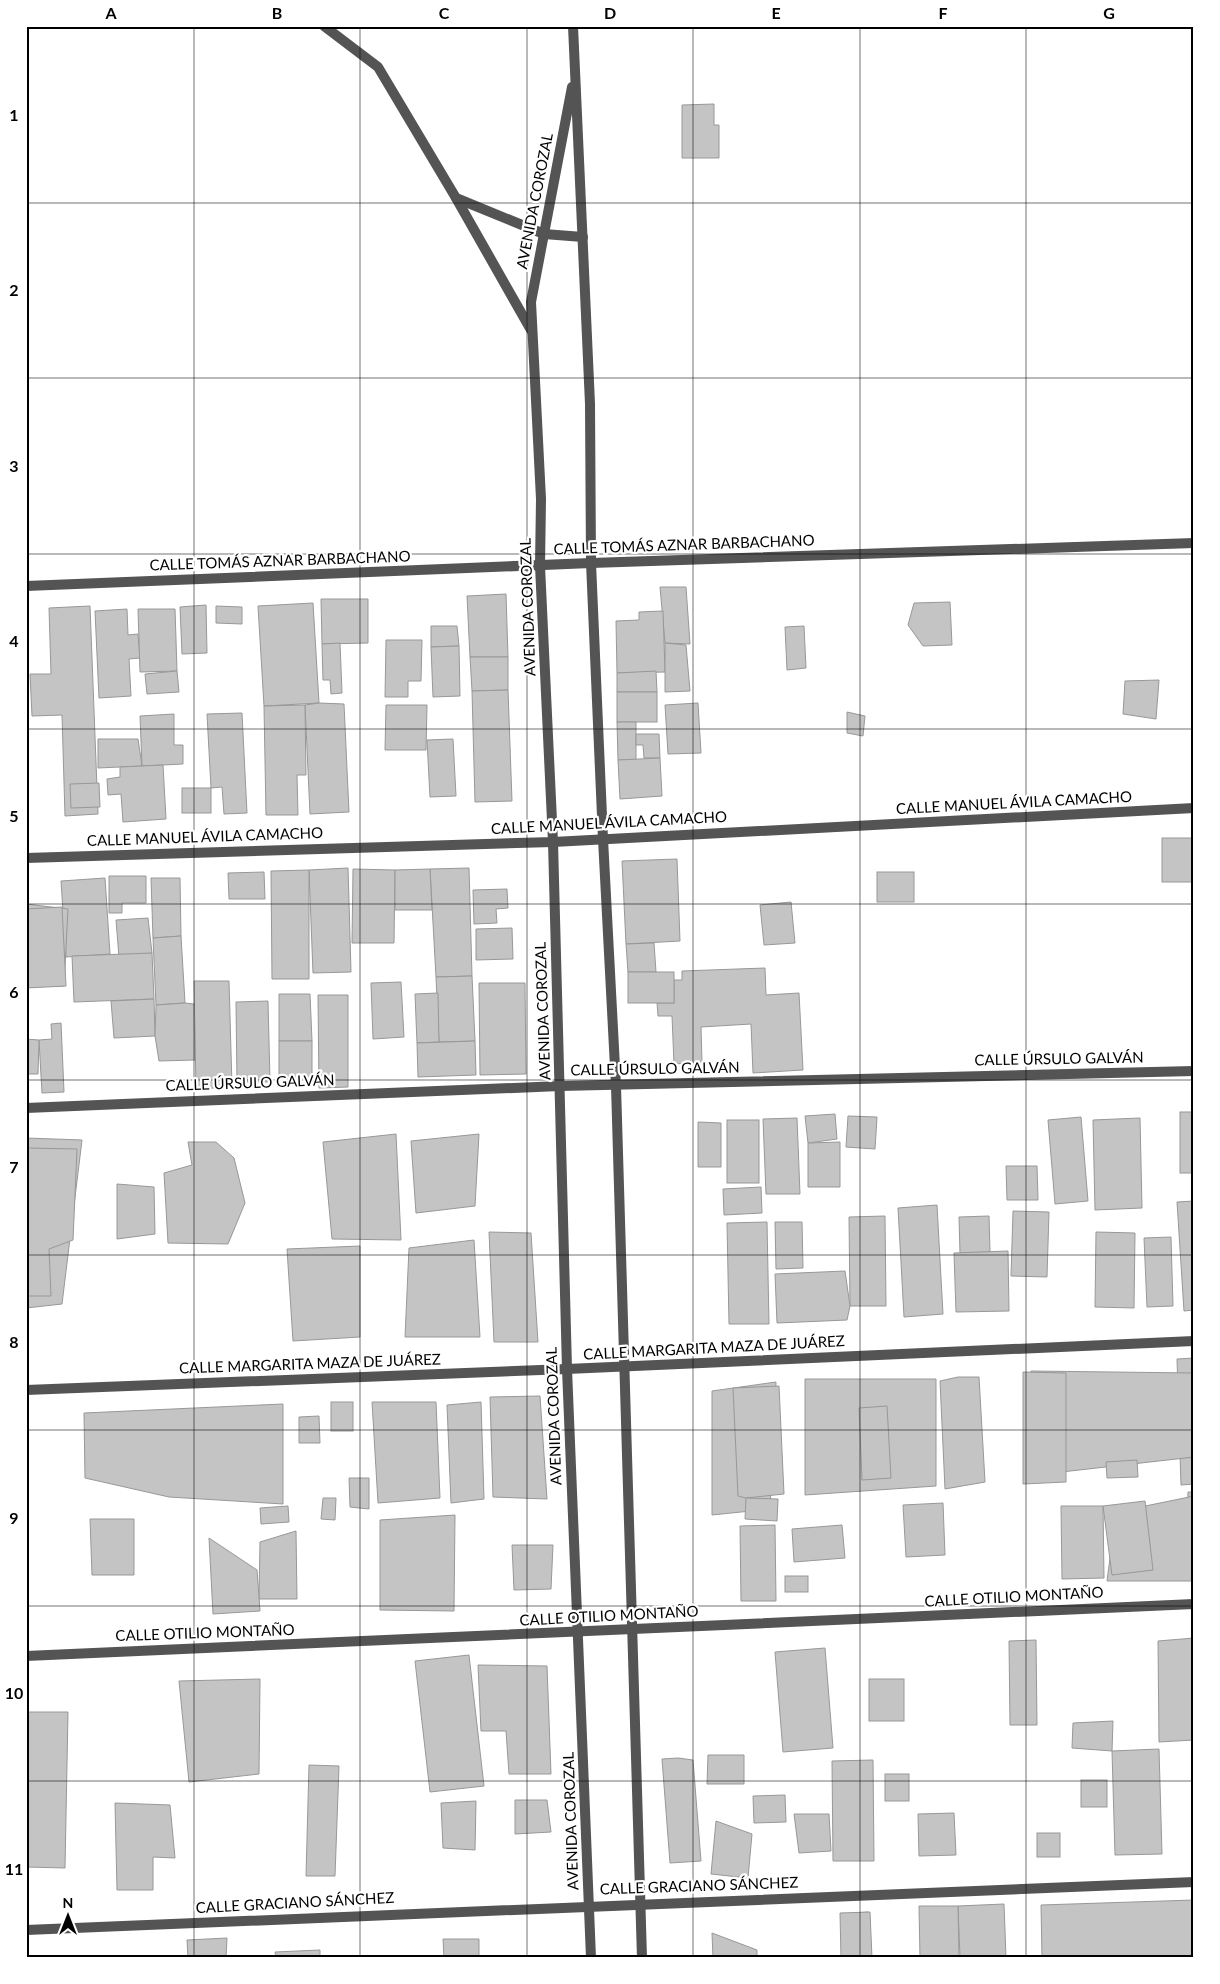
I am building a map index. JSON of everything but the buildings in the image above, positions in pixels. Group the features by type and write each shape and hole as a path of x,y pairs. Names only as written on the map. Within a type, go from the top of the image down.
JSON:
{"street":[{"path":"324,26 378,67 456,198 532,332"},
{"name":"AVENIDA COROZAL","path":"573,26 590,404 591,563 602,839 616,1086 623,1367 634,1630 642,1958"},
{"name":"AVENIDA COROZAL","path":"576,68 530,302 541,499 540,566 553,842 567,1370 591,1958"},
{"path":"456,198 544,234 583,237"},
{"name":"CALLE TOMÁS AZNAR BARBACHANO","path":"26,586 591,563 1194,543"},
{"name":"CALLE MANUEL ÁVILA CAMACHO","path":"26,858 553,842 1194,808"},
{"name":"CALLE ÚRSULO GALVÁN","path":"26,1108 560,1086 1194,1071"},
{"name":"CALLE MARGARITA MAZA DE JUÁREZ","path":"26,1390 567,1370 1194,1341"},
{"name":"CALLE OTILIO MONTAÑO","path":"26,1656 1194,1604"},
{"name":"CALLE GRACIANO SÁNCHEZ","path":"26,1930 590,1905 1194,1882"}]}
